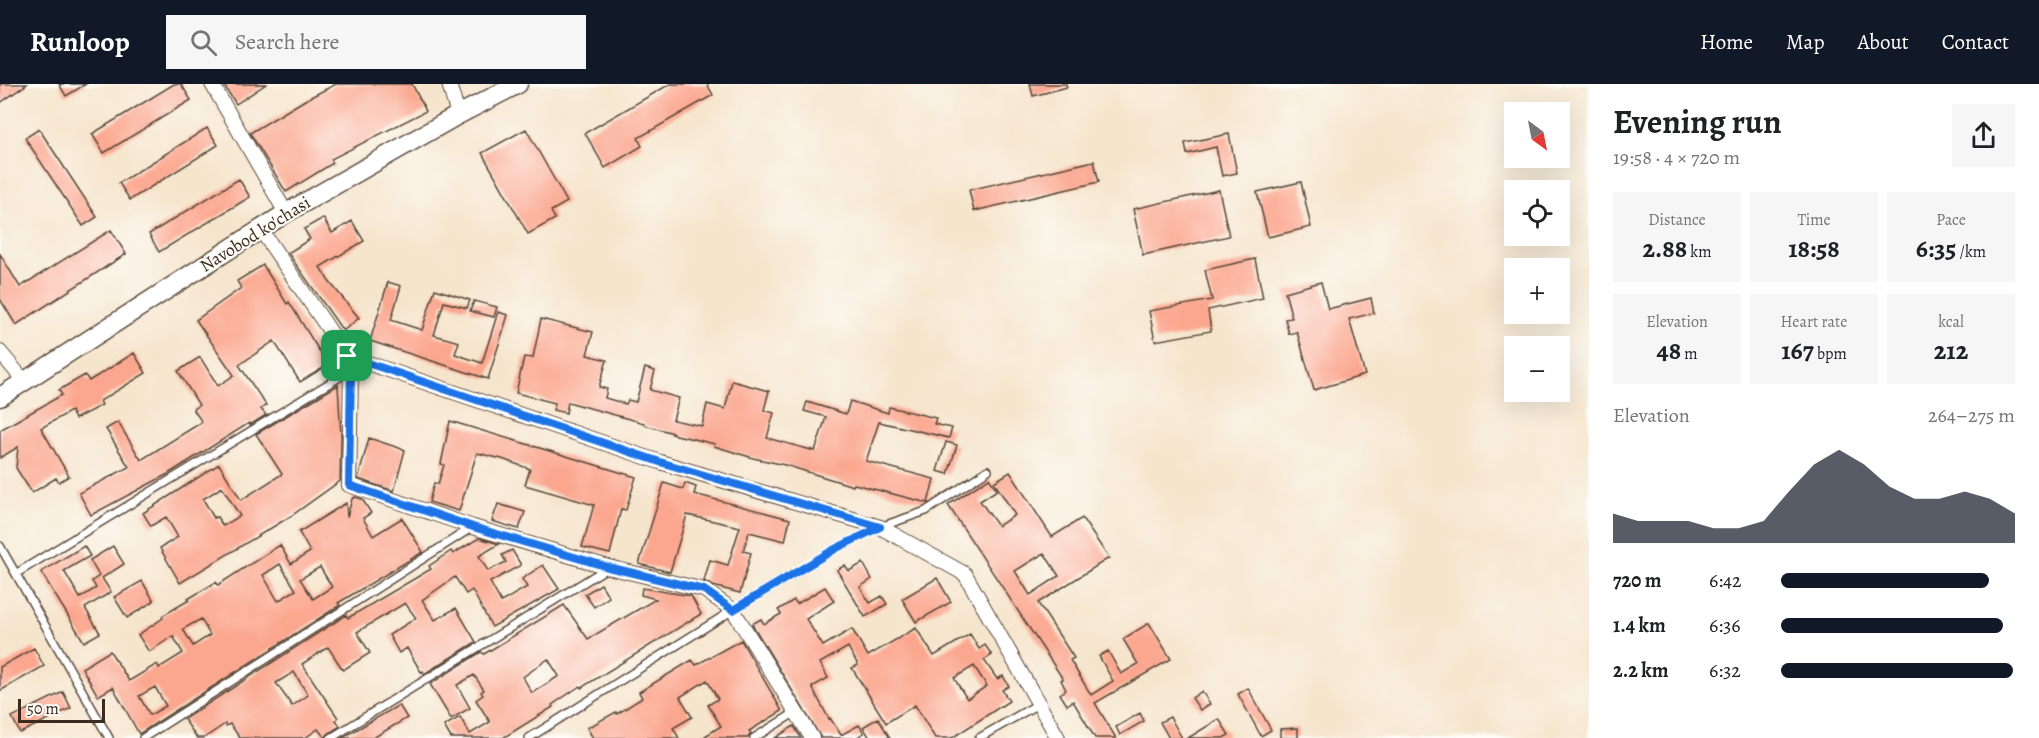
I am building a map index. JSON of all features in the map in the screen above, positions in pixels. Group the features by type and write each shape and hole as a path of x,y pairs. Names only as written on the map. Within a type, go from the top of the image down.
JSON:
{"street":[{"path":"212,84 286,213"},
{"path":"449,84 458,115"},
{"name":"Navobod ko'chasi","path":"0,397 286,213 458,115 518,84"},
{"path":"261,230 347,356 351,370 349,485 473,527 608,567 704,590 733,610 812,738"},
{"path":"0,352 25,382"},
{"path":"347,356 660,462 880,527 964,574 1058,738"}],"lane":[{"path":"17,573 351,370"},
{"path":"529,738 835,549 880,527 926,511 988,470"},
{"path":"143,738 473,527"},
{"path":"0,546 109,738"},
{"path":"331,738 608,567"},
{"path":"979,738 1038,704"},
{"path":"754,738 796,712"}],"building":[{"path":"0,84 27,84 0,103"},
{"path":"59,84 86,84 66,96"},
{"path":"174,84 181,84 191,100 104,153 92,134"},
{"path":"223,84 266,84 236,104"},
{"path":"336,84 412,84 426,111 331,159 333,163 286,192 250,133"},
{"path":"670,84 707,84 713,95 638,138 642,146 605,168 585,133"},
{"path":"1030,84 1066,84 1067,87 1033,96"},
{"path":"207,128 218,145 130,200 119,183"},
{"path":"39,129 97,217 83,226 25,138"},
{"path":"526,129 567,202 551,211 555,219 528,234 482,153"},
{"path":"1229,134 1237,173 1222,176 1216,147 1187,154 1185,143"},
{"path":"1094,161 1099,182 974,211 969,190"},
{"path":"239,179 250,197 159,252 149,234"},
{"path":"1301,182 1311,227 1268,237 1257,192"},
{"path":"1219,190 1229,236 1143,255 1133,209"},
{"path":"323,218 332,233 352,221 364,241 320,267 359,318 343,331 288,253 310,239 304,229"},
{"path":"111,230 126,254 16,325 0,299 0,254 20,287"},
{"path":"1255,259 1263,298 1208,310 1211,331 1155,341 1149,311 1212,300 1205,270"},
{"path":"263,265 328,365 300,382 274,341 239,365 266,405 261,409 266,415 250,425 249,423 168,474 91,515 79,493 129,467 106,429 118,422 141,460 202,422 193,409 199,405 178,371 200,357 218,386 234,375 196,320 241,288 237,281"},
{"path":"388,282 401,286 391,320 422,330 435,289 470,300 467,308 444,302 434,335 459,342 455,354 482,363 498,312 508,315 488,379 370,341"},
{"path":"1321,282 1328,309 1371,298 1374,313 1349,319 1365,375 1314,390 1297,332 1289,334 1285,319 1292,318 1285,292"},
{"path":"474,301 497,307 494,317 470,311"},
{"path":"541,319 593,332 587,355 607,360 599,387 607,389 605,398 626,404 628,400 636,402 645,368 655,371 650,390 679,398 673,420 702,426 707,404 725,409 732,381 769,391 764,410 774,413 767,438 815,451 826,417 804,411 807,402 846,414 850,401 888,413 889,407 936,418 934,424 952,428 949,438 879,422 866,461 934,479 928,503 854,484 853,486 785,465 753,458 714,446 715,444 672,434 644,425 644,423 568,402 566,413 553,410 555,403 516,393 524,357 533,358"},
{"path":"134,353 146,373 100,401 102,405 75,419 71,411 41,428 69,476 59,482 56,478 32,493 16,468 18,447 0,458 0,430 62,395 59,390 85,375 89,381"},
{"path":"338,385 341,436 340,481 291,516 180,583 160,548 178,537 166,517 151,526 143,513 219,464 241,500 282,474 256,434","holes":["222,487 240,516 223,526 217,517 214,518 203,499"]},
{"path":"450,421 636,477 626,510 621,509 610,554 582,547 594,505 525,485 530,469 502,459 477,453 459,511 429,502 434,483 438,484 444,465 441,464"},
{"path":"369,438 405,450 394,491 358,479"},
{"path":"946,442 957,445 948,474 937,471"},
{"path":"1010,472 1052,537 1082,518 1109,558 1038,603 1074,658 1070,660 1091,695 1113,681 1099,656 1108,651 1121,674 1138,664 1123,639 1149,623 1171,659 1095,703 1116,738 1095,738 1073,701 1067,705 1060,694 1066,690 1061,680 1063,679 948,505 989,478 997,490 980,501 998,526 1015,515 994,482","holes":["1044,553 1059,576 1030,595 1015,571"]},
{"path":"664,483 683,489 685,483 696,487 694,494 790,519 785,541 749,532 743,551 751,553 740,593 713,586 704,581 710,560 728,565 740,527 687,515 670,572 639,564"},
{"path":"355,497 362,499 371,513 363,518 373,536 402,518 423,552 338,603 340,605 139,734 113,687 98,696 82,668 110,651 129,681 157,664 159,668 183,653 173,636 149,652 138,635 188,599 216,582 218,585 280,545 291,564 310,552 299,532 346,503 347,517 352,499","holes":["280,564 296,590 278,601 263,575","320,567 332,587 313,599 300,579","201,619 210,635 193,646 183,629","155,687 166,706 150,715 139,696"]},
{"path":"498,504 525,512 519,529 492,521"},
{"path":"479,538 499,544 479,556 488,571 506,562 502,555 512,550 521,565 490,582 501,602 527,587 522,579 543,565 559,589 492,627 472,590 466,594 455,577 422,600 435,620 456,608 476,642 424,674 407,648 399,653 389,635 416,618 405,603 357,632 370,653 343,670 328,647 302,664 338,718 336,720 340,726 325,738 318,729 305,738 240,738 230,724 226,726 225,724 204,738 197,738 184,719 346,615 348,618 431,569 429,566 451,551 453,554","holes":["294,672 308,695 292,706 276,683"]},
{"path":"84,546 90,556 64,571 80,598 96,588 92,581 99,576 90,560 113,546 124,564 102,578 111,592 85,608 100,633 84,642 41,572"},
{"path":"863,563 872,579 860,587 870,603 882,596 887,604 865,617 837,570 845,565 849,571"},
{"path":"937,578 951,602 916,622 902,599"},
{"path":"142,581 154,601 127,618 114,597"},
{"path":"601,584 609,597 594,607 585,594"},
{"path":"825,587 834,601 806,619 823,646 852,629 868,656 916,628 934,656 970,634 979,649 985,645 992,655 984,660 997,679 1003,676 1009,686 1002,690 1009,701 952,738 935,738 915,705 886,723 852,668 858,665 848,647 820,663 828,678 812,687 829,719 841,735 859,725 864,733 856,738 821,738 752,624 761,619 764,624 781,614 778,610 794,600 797,604","holes":["974,666 987,686 967,699 954,678"]},
{"path":"642,588 691,596 701,614 581,688 580,686 552,705 553,707 503,738 451,738 444,726 460,717 470,734 490,722 476,700 483,695 481,692 484,690 474,675 457,685 470,708 451,719 430,684 564,605 588,639 656,599 641,595","holes":["548,659 559,676 532,693 523,677"]},
{"path":"741,640 782,711 749,731 751,733 748,738 702,738 721,726 708,705 718,699 707,680 680,697 692,717 673,728 679,738 593,738 587,728 616,712 617,714 642,698 639,692 692,660 696,665"},
{"path":"34,648 44,666 0,691 0,667"},
{"path":"1248,688 1271,730 1261,736 1238,694"},
{"path":"1202,691 1210,704 1200,710 1192,698"},
{"path":"63,692 71,708 20,733 12,717"},
{"path":"399,705 407,718 373,738 342,738"},
{"path":"1140,713 1144,721 1120,735 1116,727"},
{"path":"1170,717 1182,738 1169,738 1160,722"},
{"path":"878,718 890,738 870,738 863,727"},
{"path":"1219,719 1229,735 1223,738 1188,738"},
{"path":"794,726 801,738 775,738"},
{"path":"1298,728 1298,738 1280,738 1280,729"}],"route":[{"path":"347,356 660,462 880,527 835,549 733,610 704,590 608,567 473,527 349,485 351,370 347,356"}]}
